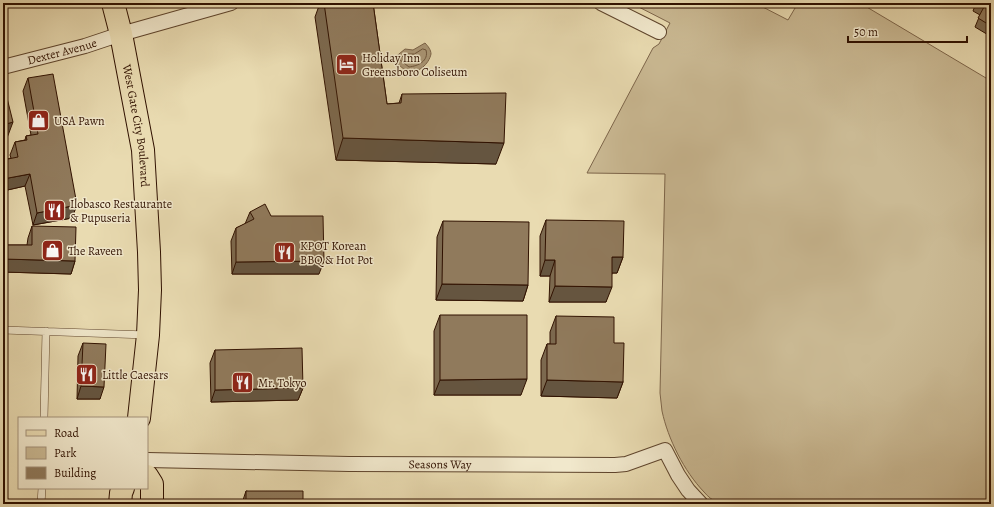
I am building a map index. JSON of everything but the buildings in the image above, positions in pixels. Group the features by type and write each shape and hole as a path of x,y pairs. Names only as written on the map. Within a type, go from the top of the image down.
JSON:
{"main road":[{"name":"West Gate City Boulevard","path":"113,3 121,34 143,150 150,290 148,335 139,417"},
{"path":"148,478 152,484 152,504"},
{"path":"120,504 123,489"}],"street":[{"path":"121,34 231,3"},
{"path":"601,3 659,32"},
{"name":"Dexter Avenue","path":"3,67 85,46 121,34"},
{"name":"Seasons Way","path":"148,460 349,464 614,466 626,464 665,450 688,490 701,504"}],"lane":[{"path":"3,330 148,335"},
{"path":"44,417 46,331"},
{"path":"41,504 42,489"}],"green space":[{"path":"631,3 755,3 788,20 798,3 860,3 991,81 991,504 718,504 697,484 684,465 668,433 662,411 660,393 665,174 587,173 653,48 659,44 670,23"}],"water":[{"path":"425,43 431,54 425,65 419,70 412,72 408,71 393,59 405,49 413,50"}],"place":[{"name":"Holiday Inn Greensboro Coliseum","path":"346,65"},
{"name":"USA Pawn","path":"39,121"},
{"name":"Ilobasco Restaurante & Pupuseria","path":"55,211"},
{"name":"The Raveen","path":"52,251"},
{"name":"KPOT Korean BBQ & Hot Pot","path":"285,253"},
{"name":"Little Caesars","path":"87,375"},
{"name":"Mr. Tokyo","path":"243,383"}]}
